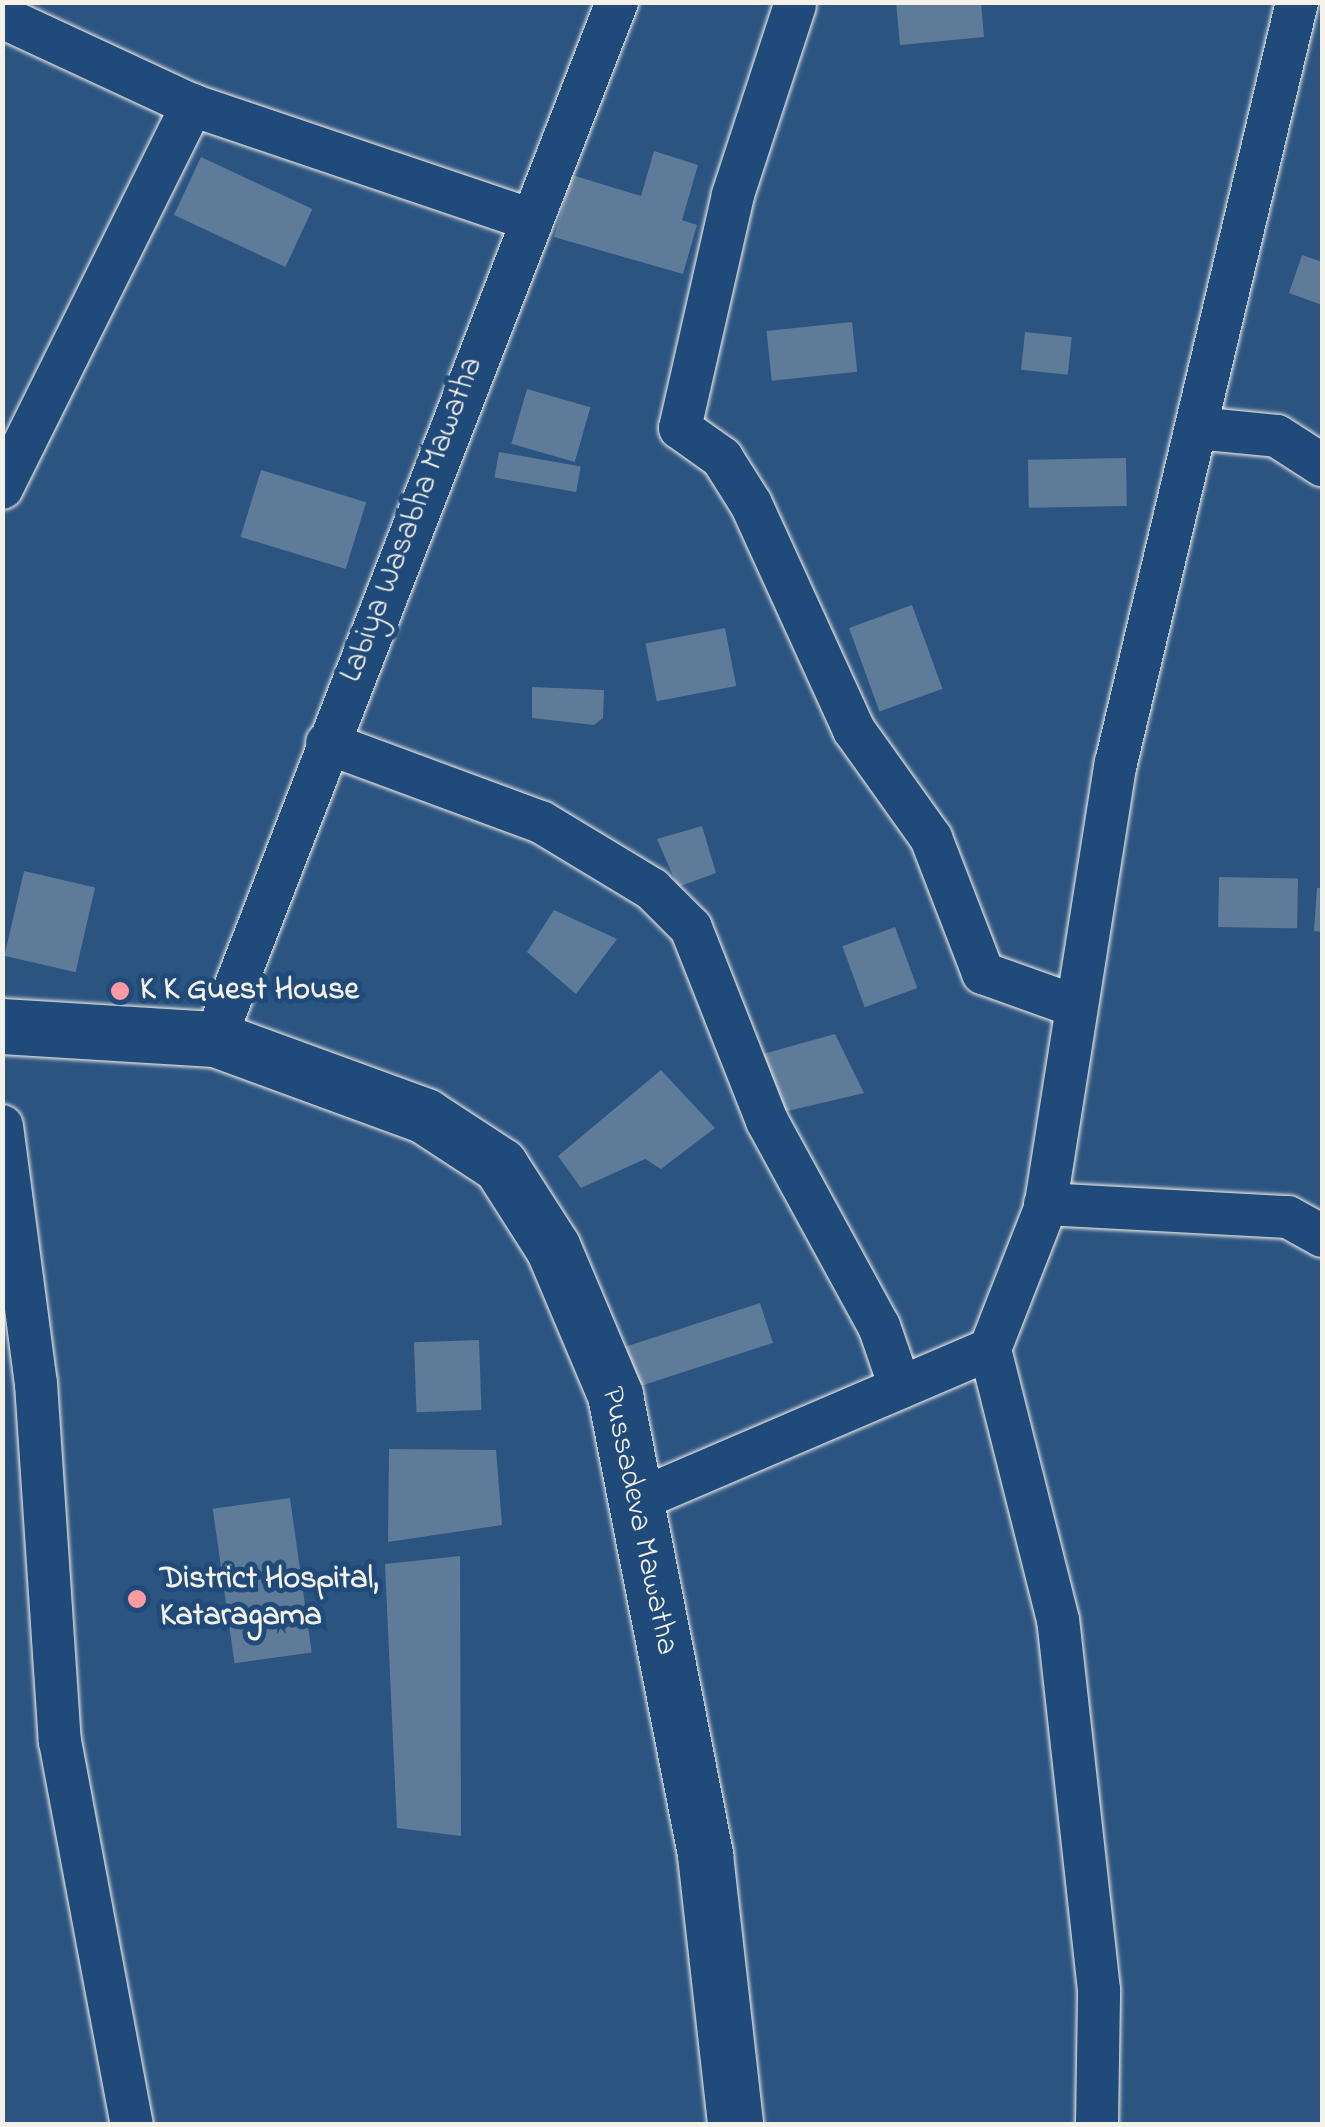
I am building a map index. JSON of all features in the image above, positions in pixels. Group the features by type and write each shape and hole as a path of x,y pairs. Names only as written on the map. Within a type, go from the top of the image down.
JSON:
{"street":[{"name":"Labiya Wasabha Mawatha","path":"214,1039 529,219 617,2"},
{"path":"1098,2124 1100,1990 1058,1620 990,1349 1045,1204 1116,763 1297,2"},
{"path":"798,4 733,195 680,428 722,458 751,504 854,730 931,838 983,973 1075,1006"},
{"path":"2,16 192,105 529,219"},
{"path":"2,488 192,105"},
{"path":"1196,428 1276,436 1322,465"},
{"path":"327,743 540,822 652,889 691,928 767,1120 879,1326 900,1387"},
{"name":"Pussadeva Mawatha","path":"2,1026 214,1039 425,1116 500,1164 552,1248 615,1395 706,1855 735,2124"},
{"path":"2,1126 36,1383 60,1741 132,2124"},
{"path":"1045,1204 1288,1217 1322,1236"},
{"path":"638,1500 990,1349"}],"building":[{"path":"896,2 981,2 984,37 900,45"},
{"path":"654,151 698,165 682,220 697,225 683,274 554,237 572,175 641,196"},
{"path":"201,157 312,209 285,267 174,215"},
{"path":"1302,255 1322,262 1322,305 1289,293"},
{"path":"852,322 857,372 772,381 766,331"},
{"path":"1025,332 1072,337 1068,375 1021,370"},
{"path":"527,389 590,407 575,462 511,444"},
{"path":"499,452 581,466 576,492 494,478"},
{"path":"1126,458 1127,506 1029,508 1028,460"},
{"path":"261,470 366,502 346,569 241,537"},
{"path":"912,605 942,689 879,712 849,628"},
{"path":"725,628 736,686 657,701 645,643"},
{"path":"532,687 604,690 603,718 594,725 532,718"},
{"path":"702,826 716,873 678,887 657,839"},
{"path":"24,871 95,887 76,972 4,956"},
{"path":"1219,877 1298,878 1297,928 1218,927"},
{"path":"1317,888 1322,888 1322,932 1314,931"},
{"path":"554,910 617,939 576,994 527,952"},
{"path":"895,927 917,988 865,1007 842,946"},
{"path":"835,1034 864,1093 779,1113 759,1055"},
{"path":"661,1070 715,1128 661,1169 645,1159 581,1188 558,1156"},
{"path":"760,1303 773,1343 636,1387 623,1347"},
{"path":"479,1340 481,1410 416,1412 414,1342"},
{"path":"389,1449 496,1450 502,1525 388,1542"},
{"path":"290,1498 312,1652 234,1663 213,1509"},
{"path":"460,1556 461,1836 397,1828 385,1564"}],"place":[{"name":"K K Guest House","path":"120,991"},
{"name":"District Hospital, Kataragama","path":"137,1599"}]}
